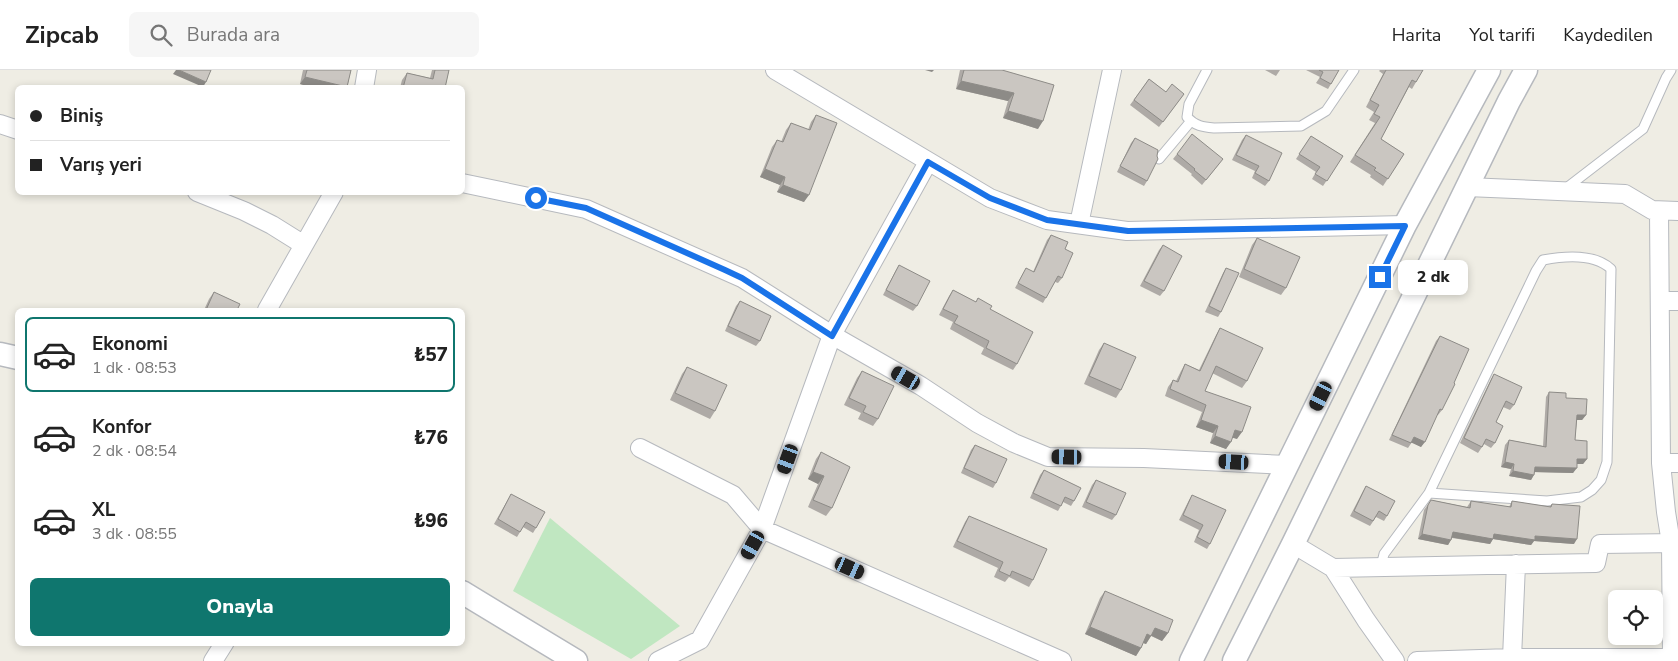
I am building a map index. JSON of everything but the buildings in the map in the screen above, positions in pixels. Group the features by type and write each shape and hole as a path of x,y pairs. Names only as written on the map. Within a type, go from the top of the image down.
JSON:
{"street":[{"path":"364,85 367,70"},
{"path":"775,70 990,198 1047,220 1128,231 1405,226"},
{"path":"1079,224 1112,70"},
{"path":"1191,661 1405,226 1489,70"},
{"path":"1234,661 1509,100 1526,70"},
{"path":"0,124 15,129"},
{"path":"658,661 700,640 762,529 832,336 928,162"},
{"path":"465,184 586,208 742,278 832,336 921,386 977,422 1014,443 1048,457 1144,458 1287,465"},
{"path":"1468,187 1625,194 1652,210 1678,211"},
{"path":"204,195 251,214 304,246"},
{"path":"269,308 332,195"},
{"path":"1417,661 1512,658 1675,658 1674,543 1666,512 1670,463 1660,301 1659,211"},
{"path":"1660,301 1678,301"},
{"path":"0,354 15,357"},
{"path":"640,448 733,495 762,529 1062,661"},
{"path":"1334,568 1596,563 1600,544 1674,543"},
{"path":"1293,544 1334,568 1366,620 1395,661"},
{"path":"1512,658 1516,564"},
{"path":"465,594 576,661"},
{"path":"214,661 223,646"}],"lane":[{"path":"1207,70 1189,104 1187,117 1202,127 1214,128 1301,126 1326,111 1354,70"},
{"path":"1563,191 1643,128 1671,70"},
{"path":"1159,160 1191,121"},
{"path":"1381,566 1384,554 1429,493 1523,297 1543,260 1590,258 1603,262 1611,269 1607,462 1602,480 1581,497 1547,502 1429,493"}],"green space":[{"path":"550,518 680,626 631,659 513,591"}],"route":[{"path":"536,198 586,208 635,231 672,245 742,278 832,336 928,162 990,198 1047,220 1128,231 1405,226 1380,277"}]}
